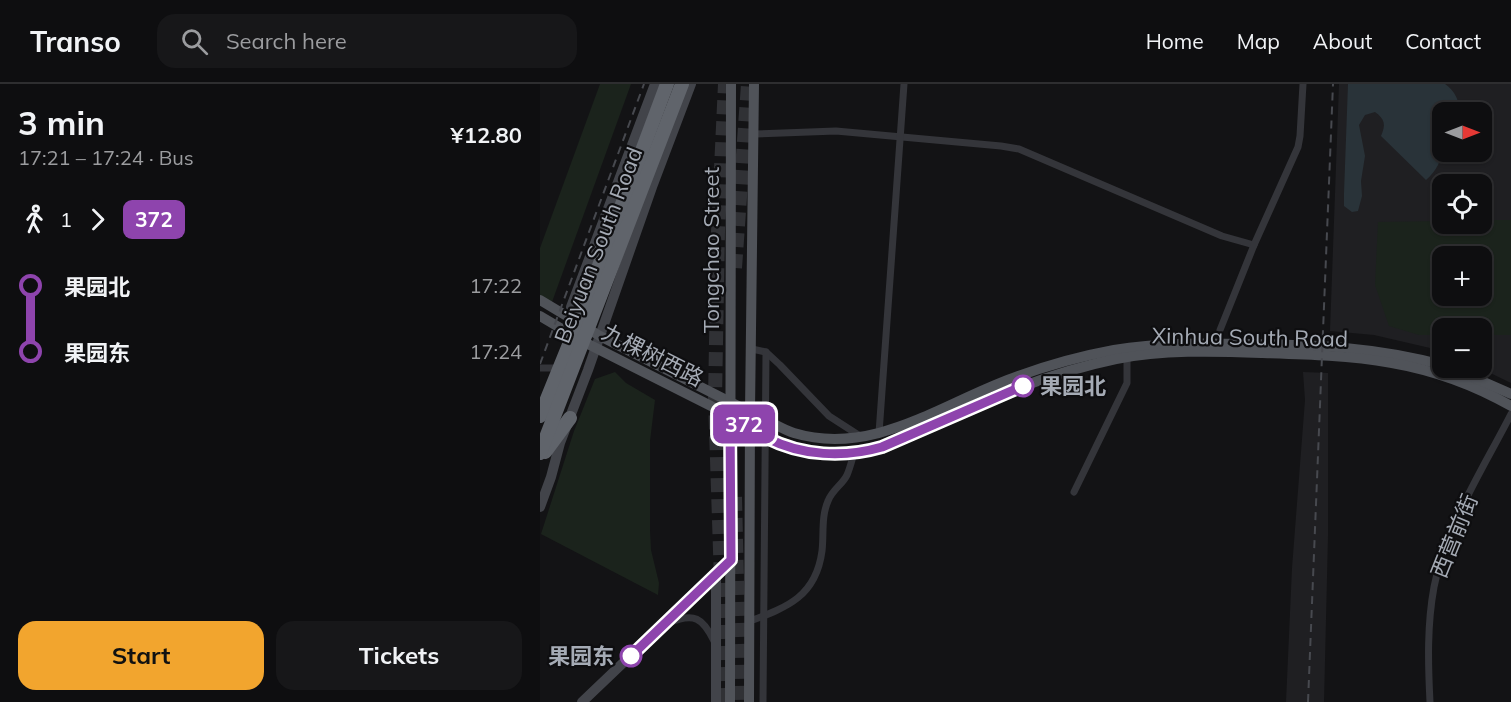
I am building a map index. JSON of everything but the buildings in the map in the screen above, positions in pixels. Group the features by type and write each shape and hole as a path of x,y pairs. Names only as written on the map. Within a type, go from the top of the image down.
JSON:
{"highway":[{"name":"Beiyuan South Road","path":"540,416 559,368 587,336 642,151 667,84"},
{"name":"Beiyuan South Road","path":"540,453 587,336 682,84"},
{"path":"621,178 642,151"},
{"path":"540,459 570,418"}],"main road":[{"name":"Tongchao Street","path":"730,702 731,84"},
{"name":"Tongchao Street","path":"750,702 750,411 754,84"},
{"name":"九棵树西路","path":"540,300 587,336 750,427"},
{"name":"九棵树西路","path":"540,316 750,411"},
{"name":"Xinhua South Road","path":"750,411 793,433 844,439 862,437 879,434 1013,378 1113,351 1148,346 1182,344 1326,345 1370,349 1432,362"},
{"name":"Xinhua South Road","path":"750,427 765,437 809,452 854,453 882,447 1017,388 1066,372 1127,357 1182,352 1370,359 1410,365 1484,391 1511,406"},
{"path":"1475,378 1511,394"}],"street":[{"path":"587,336 571,307 655,84"},
{"path":"540,507 570,418 587,336 652,187 691,84"},
{"path":"879,434 904,84"},
{"path":"1220,330 1254,245 1298,147 1303,84"},
{"path":"753,135 836,131 1019,149 1222,236 1254,245"},
{"path":"752,349 766,352 829,416 862,437"},
{"path":"763,702 766,352"},
{"path":"1074,492 1127,383 1127,357"},
{"path":"540,368 559,368"},
{"name":"西营前街","path":"1430,702 1429,624 1434,586 1443,553 1457,519 1511,414"},
{"path":"750,621 777,612 790,604 811,583 819,566 824,516 828,500 838,484 846,477 854,453"},
{"path":"582,702 731,560"},
{"path":"716,574 716,702"},
{"path":"661,626 679,618 699,619 708,628 716,644"}],"shaded area":[{"path":"600,84 631,84 552,302 540,296 540,248"},
{"path":"1339,84 1511,84 1511,383 1492,374 1492,318 1432,318 1432,348 1374,335 1330,331"},
{"path":"1348,84 1445,84 1456,96 1458,102 1432,102 1432,162 1439,162 1433,173 1426,180 1381,136 1384,125 1381,117 1375,112 1365,115 1359,125 1365,156 1361,181 1362,196 1358,211 1352,212 1344,206"},
{"path":"1492,220 1511,220 1511,335 1492,335 1492,318 1432,318 1432,335 1419,335 1389,326 1375,285 1378,222 1432,221 1432,234 1492,234"},
{"path":"615,372 626,383 655,400 650,441 650,530 651,550 659,583 658,595 541,534 574,431 595,379"},
{"path":"1303,372 1328,373 1328,536 1324,702 1286,702 1292,568 1305,400"}],"tunnel":[{"path":"725,84 718,232 715,399 725,702"},
{"path":"735,268 748,84"},
{"path":"735,497 740,702"}],"railway":[{"path":"540,364 644,84"},
{"path":"1308,702 1333,84"}],"bus line":[{"name":"372","path":"631,656 731,560 730,416 765,437 782,444 809,452 840,454 882,447 1023,386"}],"place":[{"name":"果园北","path":"1023,386"},
{"name":"果园东","path":"631,656"}]}
